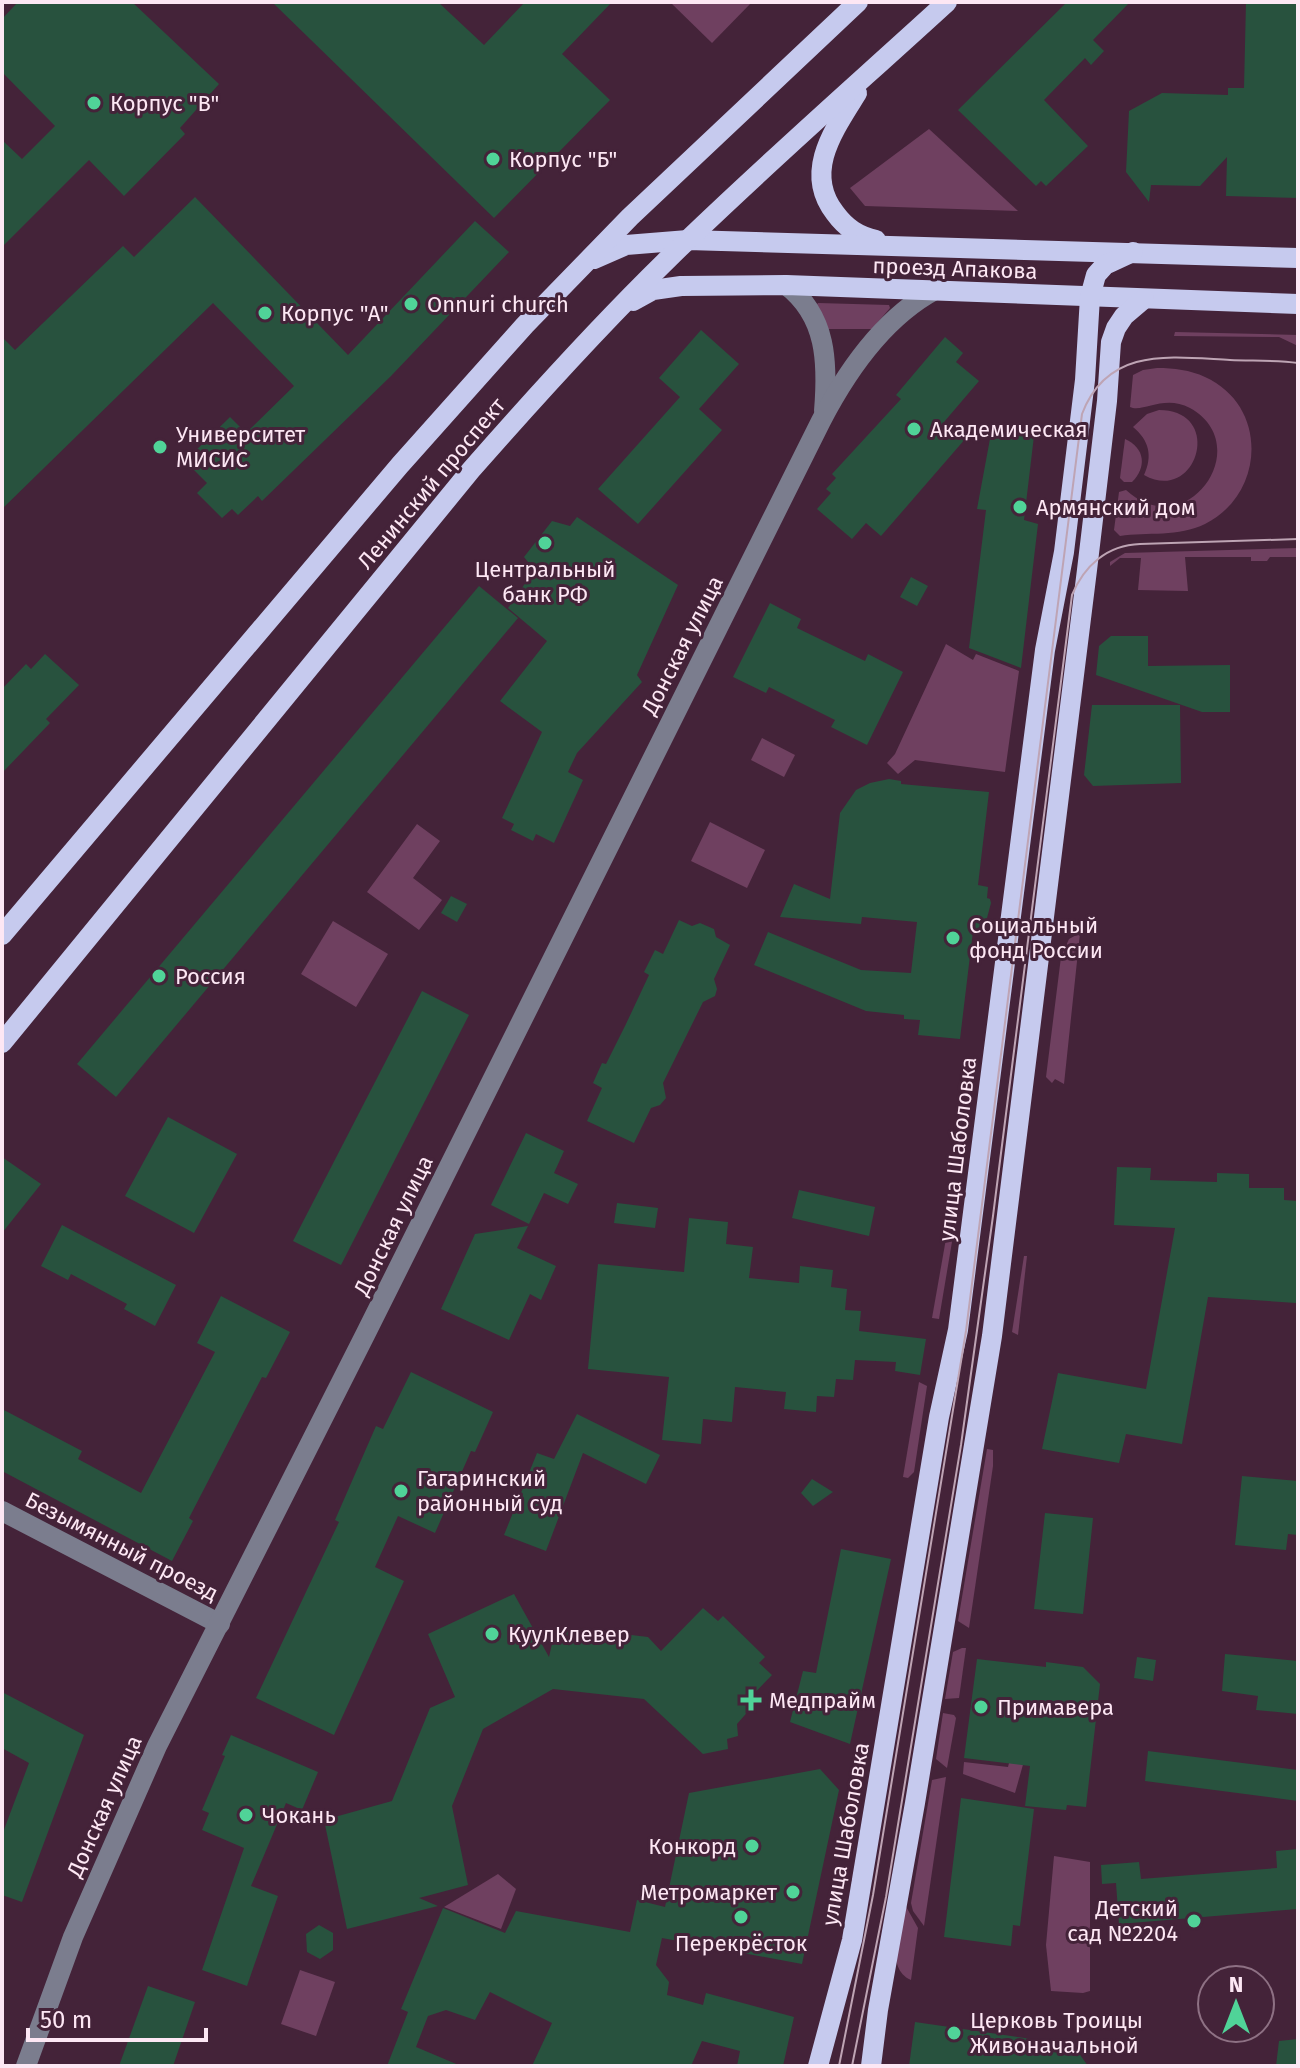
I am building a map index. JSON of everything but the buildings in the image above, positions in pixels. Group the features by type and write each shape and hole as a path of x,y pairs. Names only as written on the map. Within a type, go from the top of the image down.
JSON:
{"main road":[{"name":"Ленинский проспект","path":"2,935 400,465 573,273 858,2"},
{"name":"Ленинский проспект","path":"2,1043 471,470 615,311 947,2"},
{"path":"871,71 825,149 821,181 824,197 846,227 863,237 900,245"},
{"path":"573,273 606,252 626,245 688,240 1298,258"},
{"name":"улица Шаболовка","path":"818,2066 852,1940 939,1417 958,1330 1045,650 1064,552 1085,380 1090,297 1096,275 1105,265 1133,252"},
{"name":"проезд Апакова","path":"615,311 653,290 681,286 786,285 1298,304"},
{"path":"871,2066 992,1336 1096,496 1111,342 1124,316 1144,299"}],"street":[{"name":"Донская улица","path":"786,285 800,296 809,309 825,347 824,415"},
{"name":"Донская улица","path":"26,2066 73,1937 157,1746 824,415 860,360 895,317 935,290"},
{"name":"Безымянный проезд","path":"2,1511 220,1624"}],"shaded area":[{"path":"670,2 752,2 712,43"},
{"path":"929,129 1018,211 865,206 850,188"},
{"path":"818,303 889,305 890,308 872,329 828,329 816,306"},
{"path":"1175,332 1298,335 1298,346 1279,337 1174,336"},
{"path":"1157,368 1194,373 1226,390 1240,408 1249,428 1252,450 1248,472 1239,492 1225,510 1205,524 1174,532 1120,536 1114,530 1119,492 1126,490 1149,504 1171,506 1191,498 1206,484 1215,465 1217,444 1209,424 1190,408 1171,403 1130,407 1133,375"},
{"path":"1159,410 1179,414 1192,424 1197,438 1196,454 1189,468 1178,478 1163,481 1144,475 1148,449 1143,437 1133,427 1147,414"},
{"path":"1125,439 1137,447 1142,458 1140,470 1132,482 1124,482 1120,478"},
{"path":"1298,548 1298,557 1270,557 1267,561 1251,561 1251,557 1185,557 1188,591 1138,590 1141,558 1120,558 1110,566 1110,562 1125,553"},
{"path":"946,644 973,660 976,654 1019,671 1005,772 915,760 898,774 887,763 895,754"},
{"path":"762,738 795,755 784,777 751,760"},
{"path":"710,822 765,850 747,888 691,861"},
{"path":"417,824 440,841 413,878 442,900 419,930 367,892"},
{"path":"333,921 388,954 356,1007 301,974"},
{"path":"1080,933 1064,1084 1055,1079 1052,1083 1046,1077 1061,957 1069,939"},
{"path":"950,1216 955,1224 939,1319 932,1318"},
{"path":"1024,1256 1027,1256 1018,1335 1012,1332"},
{"path":"919,1382 927,1386 914,1472 908,1478 903,1477"},
{"path":"987,1449 993,1450 993,1466 969,1628 958,1621"},
{"path":"966,1648 959,1698 945,1699 953,1652"},
{"path":"943,1713 956,1718 947,1768 936,1759"},
{"path":"1010,1759 1024,1761 1015,1793 963,1774 964,1762 1008,1767"},
{"path":"946,1777 924,1926 911,1903 932,1780"},
{"path":"1054,1856 1090,1862 1090,1991 1083,1993 1051,1991 1046,1945"},
{"path":"498,1874 516,1889 501,1929 444,1907"},
{"path":"904,1903 918,1928 911,1980 898,1966 896,1956"},
{"path":"300,1970 335,1982 316,2036 281,2024"}],"tram line":[{"path":"839,2066 873,1895 966,1331 1082,414 1093,392 1108,376 1144,360 1186,358 1298,363"},
{"path":"852,2066 886,1897 961,1445 1072,595 1090,566 1107,553 1128,545 1298,539"}],"place":[{"name":"Корпус \"В\"","path":"94,103"},
{"name":"Корпус \"Б\"","path":"493,159"},
{"name":"Onnuri church","path":"411,304"},
{"name":"Корпус \"А\"","path":"265,313"},
{"name":"Академическая","path":"914,429"},
{"name":"Университет МИСИС","path":"160,447"},
{"name":"Армянский дом","path":"1020,507"},
{"name":"Центральный банк РФ","path":"545,543"},
{"name":"Социальный фонд России","path":"953,938"},
{"name":"Россия","path":"159,976"},
{"name":"Гагаринский районный суд","path":"401,1491"},
{"name":"КуулКлевер","path":"492,1634"},
{"name":"Медпрайм","path":"751,1700"},
{"name":"Примавера","path":"981,1707"},
{"name":"Чокань","path":"246,1815"},
{"name":"Конкорд","path":"752,1846"},
{"name":"Метромаркет","path":"793,1892"},
{"name":"Перекрёсток","path":"741,1917"},
{"name":"Детский сад №2204","path":"1194,1921"},
{"name":"Церковь Троицы Живоначальной","path":"954,2033"}]}
